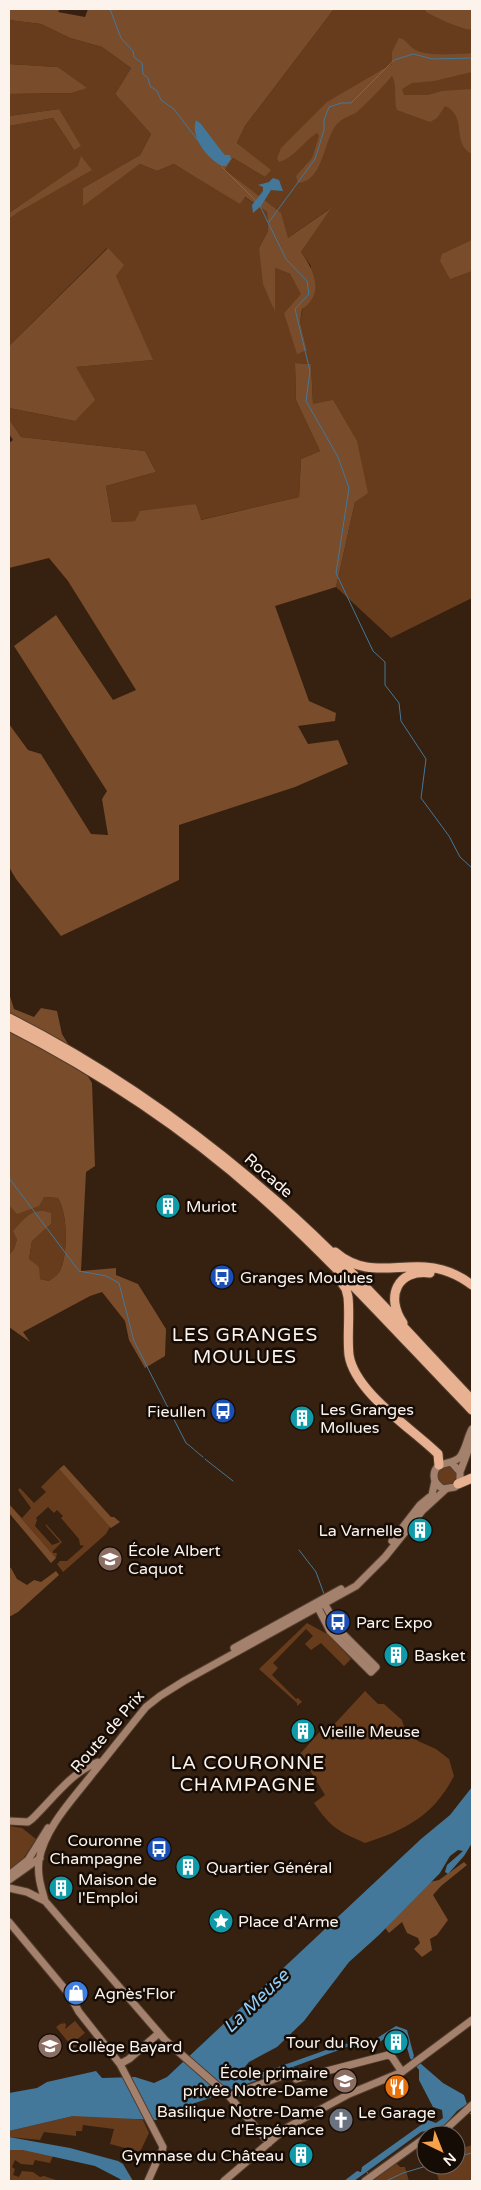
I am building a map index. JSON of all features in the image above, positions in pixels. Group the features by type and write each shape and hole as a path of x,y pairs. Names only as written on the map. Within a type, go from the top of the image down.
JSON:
{"highway":[{"name":"Rocade","path":"9,1018 97,1066 161,1108 233,1164 317,1239 427,1352 471,1406"},
{"path":"9,1026 93,1074 155,1114 219,1162 292,1225 471,1406"},
{"path":"292,1225 329,1265 346,1289 349,1306 349,1355 355,1373 374,1396 438,1454 440,1466"},
{"path":"317,1239 326,1242 338,1254 356,1264 381,1269 434,1268 457,1276 472,1285"},
{"path":"427,1352 396,1311 394,1298 400,1283 413,1274 424,1272 445,1277 472,1290"},
{"path":"458,1484 472,1478"}],"main road":[{"path":"440,1466 452,1464 460,1457 472,1429"},
{"path":"458,1484 460,1472 472,1440"},
{"path":"452,1464 460,1472"},
{"name":"Route de Prix","path":"320,1604 350,1584 369,1568 413,1513 432,1495 435,1472 440,1466"},
{"path":"435,1482 440,1487 446,1489"},
{"name":"Route de Prix","path":"46,1901 39,1880 40,1858 54,1826 144,1706 158,1694 209,1662 356,1586 374,1570 422,1511 446,1489 458,1484"},
{"path":"320,1604 330,1631 373,1670"},
{"path":"9,1821 28,1822 73,1777 85,1768 99,1764"},
{"name":"Route de Prix","path":"23,1867 65,1802 99,1764"},
{"path":"40,1858 38,1853 43,1837"},
{"name":"Route de Prix","path":"23,1867 40,1858"},
{"path":"9,1875 23,1867"},
{"path":"9,1880 23,1867"},
{"path":"9,1888 27,1892 46,1901 159,2033 181,2056 227,2093 269,2143"},
{"path":"9,1922 68,1994 79,2012 120,2064 163,2147 160,2158 148,2180"},
{"path":"224,2181 286,2128 349,2094 405,2070 472,2020"},
{"path":"120,2064 159,2033"},
{"path":"227,2093 293,2072 296,2080 388,2055 405,2070"},
{"path":"450,2125 472,2105"},
{"path":"365,2181 416,2145"}],"shaded area":[{"path":"9,9 60,9 58,12 85,17 88,9 334,9 245,126 237,143 271,170 265,177 233,158 225,170 281,213 288,238 331,208 301,252 310,266 315,282 313,296 302,309 300,322 307,350 297,354 284,313 301,294 290,274 275,268 275,312 263,284 259,248 268,231 267,212 245,197 240,204 174,164 157,171 140,164 83,206 83,188 140,155 151,134 115,94 131,68 102,47 70,38 41,24 9,20"},
{"path":"334,9 472,9 472,598 391,638 336,587 355,502 313,404 311,364 295,363 296,400 320,451 301,459 299,497 200,520 196,504 135,521 112,522 106,486 156,472 145,451 21,437 9,419 9,408 75,421 76,367 152,360 115,276 107,248 9,346 9,219 79,166 9,213 9,126 53,118 74,150 59,109 9,116 9,94 72,93 86,88 58,67 9,64 9,20 41,24 70,38 102,47 131,68 115,94 151,134 140,155 83,188 83,205 140,164 157,171 174,164 240,203 244,197 267,212 268,231 259,248 274,311 275,268 290,274 302,294 284,313 307,350 300,322 311,266 301,252 329,209 288,238 251,191 225,170 233,158 265,177 270,170 237,143 245,126"},
{"path":"426,9 472,9 472,30 443,20 426,12"},
{"path":"399,38 419,52 442,54 472,53 472,72 434,81 412,83 402,89 404,95 428,95 442,91 472,89 472,154 462,144 456,116 445,106 437,118 430,122 397,110 395,84 392,76 357,112 337,124 332,131 318,168 307,181 298,183 296,176 312,158 319,136 317,133 312,136 289,157 279,162 277,158 281,148 327,102 392,64 392,52"},
{"path":"9,64 58,67 87,88 72,93 9,94"},
{"path":"59,109 81,146 74,150 53,118 9,126 9,116"},
{"path":"81,156 92,170 9,219 9,213 78,166"},
{"path":"472,240 472,271 450,279 440,261 442,254"},
{"path":"108,248 124,265 116,276 153,360 76,367 95,400 75,421 9,408 9,346"},
{"path":"295,363 311,364 313,404 333,400 357,441 368,493 355,502 336,587 275,606 309,701 336,713 335,721 298,726 308,744 338,740 348,764 295,787 179,825 179,880 61,936 16,879 9,867 9,724 28,750 41,754 91,834 108,835 102,799 107,791 14,646 56,615 113,700 136,690 68,581 49,558 9,568 9,443 13,440 9,434 9,419 21,437 145,451 156,472 106,486 112,522 135,521 140,511 196,504 201,520 299,497 301,459 320,451 296,400"},
{"path":"9,993 14,1009 34,1017 41,1008 57,1011 62,1034 92,1083 95,1166 86,1172 81,1271 116,1268 116,1275 138,1284 166,1329 165,1356 145,1368 129,1340 125,1321 102,1292 90,1296 23,1332 30,1342 9,1327 9,1255 14,1249 17,1239 13,1231 34,1212 45,1211 51,1213 51,1224 32,1241 29,1259 39,1267 40,1279 49,1281 57,1275 63,1264 66,1234 64,1213 58,1198 44,1197 39,1206 17,1214 9,1205"},
{"path":"44,1197 58,1198 64,1213 66,1234 63,1264 58,1274 49,1281 40,1279 29,1259 32,1241 51,1224 17,1239 14,1249 9,1255 9,1205"},
{"path":"64,1465 111,1517 120,1522 111,1528 108,1525 59,1469"},
{"path":"447,1466 454,1469 457,1476 454,1483 447,1486 440,1483 437,1476 440,1469"},
{"path":"59,1469 110,1527 106,1534 63,1572 57,1564 60,1561 67,1561 84,1546 80,1545 79,1539 61,1518 63,1516 57,1510 54,1513 48,1507 36,1518 35,1526 52,1545 60,1542 46,1524 62,1542 53,1551 53,1553 57,1553 56,1558 9,1504 22,1518 31,1508 18,1490 20,1488 34,1503 46,1492 41,1487"},
{"path":"9,1504 56,1558 51,1563 9,1513"},
{"path":"9,1567 17,1579 27,1585 34,1580 41,1582 56,1571 59,1575 18,1612 9,1617"},
{"path":"307,1623 329,1635 351,1659 344,1666 321,1643 311,1650 305,1644 313,1636 306,1629 273,1663 278,1668 272,1675 296,1699 298,1698 302,1702 297,1706 297,1703 259,1669"},
{"path":"365,1691 378,1704 384,1704 402,1720 404,1727 418,1741 436,1749 449,1759 454,1776 446,1790 428,1811 393,1833 365,1843 336,1828 314,1803 325,1795 300,1754 324,1727 329,1730"},
{"path":"9,1826 22,1828 36,1839 23,1859 9,1871"},
{"path":"464,1862 467,1865 433,1895 448,1920 437,1935 430,1939 432,1950 422,1957 414,1949 420,1943 418,1938 407,1933 402,1922 389,1933 383,1925 421,1884 439,1880"},
{"path":"67,2019 61,2024 65,2023 65,2029 75,2021 85,2033 75,2041 78,2045 73,2048 56,2027"},
{"path":"73,2116 111,2116 143,2120 149,2133 140,2152 110,2144 114,2129 83,2125 82,2131 76,2131 76,2136 44,2132 40,2140 9,2137 9,2131"},
{"path":"472,2145 472,2181 439,2181 437,2175 466,2175 466,2147"},
{"path":"23,2149 53,2156 50,2163 35,2160 33,2165 21,2164 15,2160 12,2167 15,2169 13,2175 19,2177 22,2171 33,2172 40,2177 44,2176 59,2181 9,2181 9,2150"},
{"path":"396,2163 400,2167 405,2167 409,2181 368,2181"}],"water":[{"path":"196,120 223,153 230,155 231,159 226,166 222,166 211,158 201,146 195,133"},
{"path":"273,178 279,180 283,191 271,190 261,206 253,213 252,205 263,191 263,187 258,185 269,182"},
{"name":"La Meuse","path":"472,1787 472,1843 464,1856 448,1874 445,1872 447,1865 463,1851 458,1850 450,1856 440,1873 379,1935 349,1962 304,2021 277,2047 249,2062 237,2076 249,2076 267,2071 343,2044 371,2042 396,2026 407,2030 413,2057 443,2083 464,2095 467,2104 457,2111 445,2125 421,2125 428,2120 436,2123 443,2118 442,2110 433,2107 419,2080 419,2070 410,2058 404,2037 400,2032 395,2031 373,2047 347,2047 230,2090 225,2087 210,2098 183,2107 156,2120 73,2116 9,2131 9,2093 37,2088 47,2082 96,2071 102,2078 135,2077 154,2083 167,2077 421,1839 450,1815"},
{"path":"416,2129 416,2136 354,2181 344,2181 357,2171 361,2172 362,2167"},
{"path":"9,2137 70,2148 118,2161 123,2164 133,2181 122,2181 95,2166 23,2150 9,2150"}],"waterway":[{"path":"110,9 121,38 133,51 134,57 142,63 143,74 148,78 150,86 157,91 161,100 174,109 202,146"},
{"path":"269,222 315,159 329,107 341,103 351,103 394,60 413,54 433,59 472,58"},
{"path":"222,167 256,201"},
{"path":"260,206 286,259 307,281 309,294 295,309 310,371 306,401 338,457 349,488 336,573 373,651 385,662 385,685 399,703 401,721 426,759 421,798 449,836 460,857 472,868"},
{"path":"9,1178 79,1271 106,1276 119,1283 134,1341 186,1443 203,1457"},
{"path":"205,1459 233,1481"},
{"path":"299,1550 316,1572 324,1594"},
{"path":"469,2112 472,2115"},
{"path":"466,2154 472,2153"},
{"path":"386,2181 416,2169"},
{"path":"367,2172 369,2176"}],"place":[{"name":"Muriot","path":"168,1206"},
{"name":"Granges Moulues","path":"222,1277"},
{"name":"Fieullen","path":"223,1411"},
{"name":"Les Granges Mollues","path":"302,1418"},
{"name":"La Varnelle","path":"420,1530"},
{"name":"École Albert Caquot","path":"110,1559"},
{"name":"Parc Expo","path":"338,1622"},
{"name":"Basket","path":"396,1655"},
{"name":"Vieille Meuse","path":"303,1731"},
{"name":"Couronne Champagne","path":"159,1849"},
{"name":"Quartier Général","path":"188,1867"},
{"name":"Maison de l'Emploi","path":"61,1888"},
{"name":"Place d'Arme","path":"221,1921"},
{"name":"Agnès'Flor","path":"76,1993"},
{"name":"Tour du Roy","path":"396,2042"},
{"name":"Collège Bayard","path":"50,2046"},
{"name":"École primaire privée Notre-Dame","path":"345,2081"},
{"name":"Le Garage","path":"397,2087"},
{"name":"Basilique Notre-Dame d'Espérance","path":"341,2120"},
{"name":"Gymnase du Château","path":"301,2155"}],"district":[{"name":"LES GRANGES MOULUES","path":"245,1345"},
{"name":"LA COURONNE CHAMPAGNE","path":"248,1773"}]}
